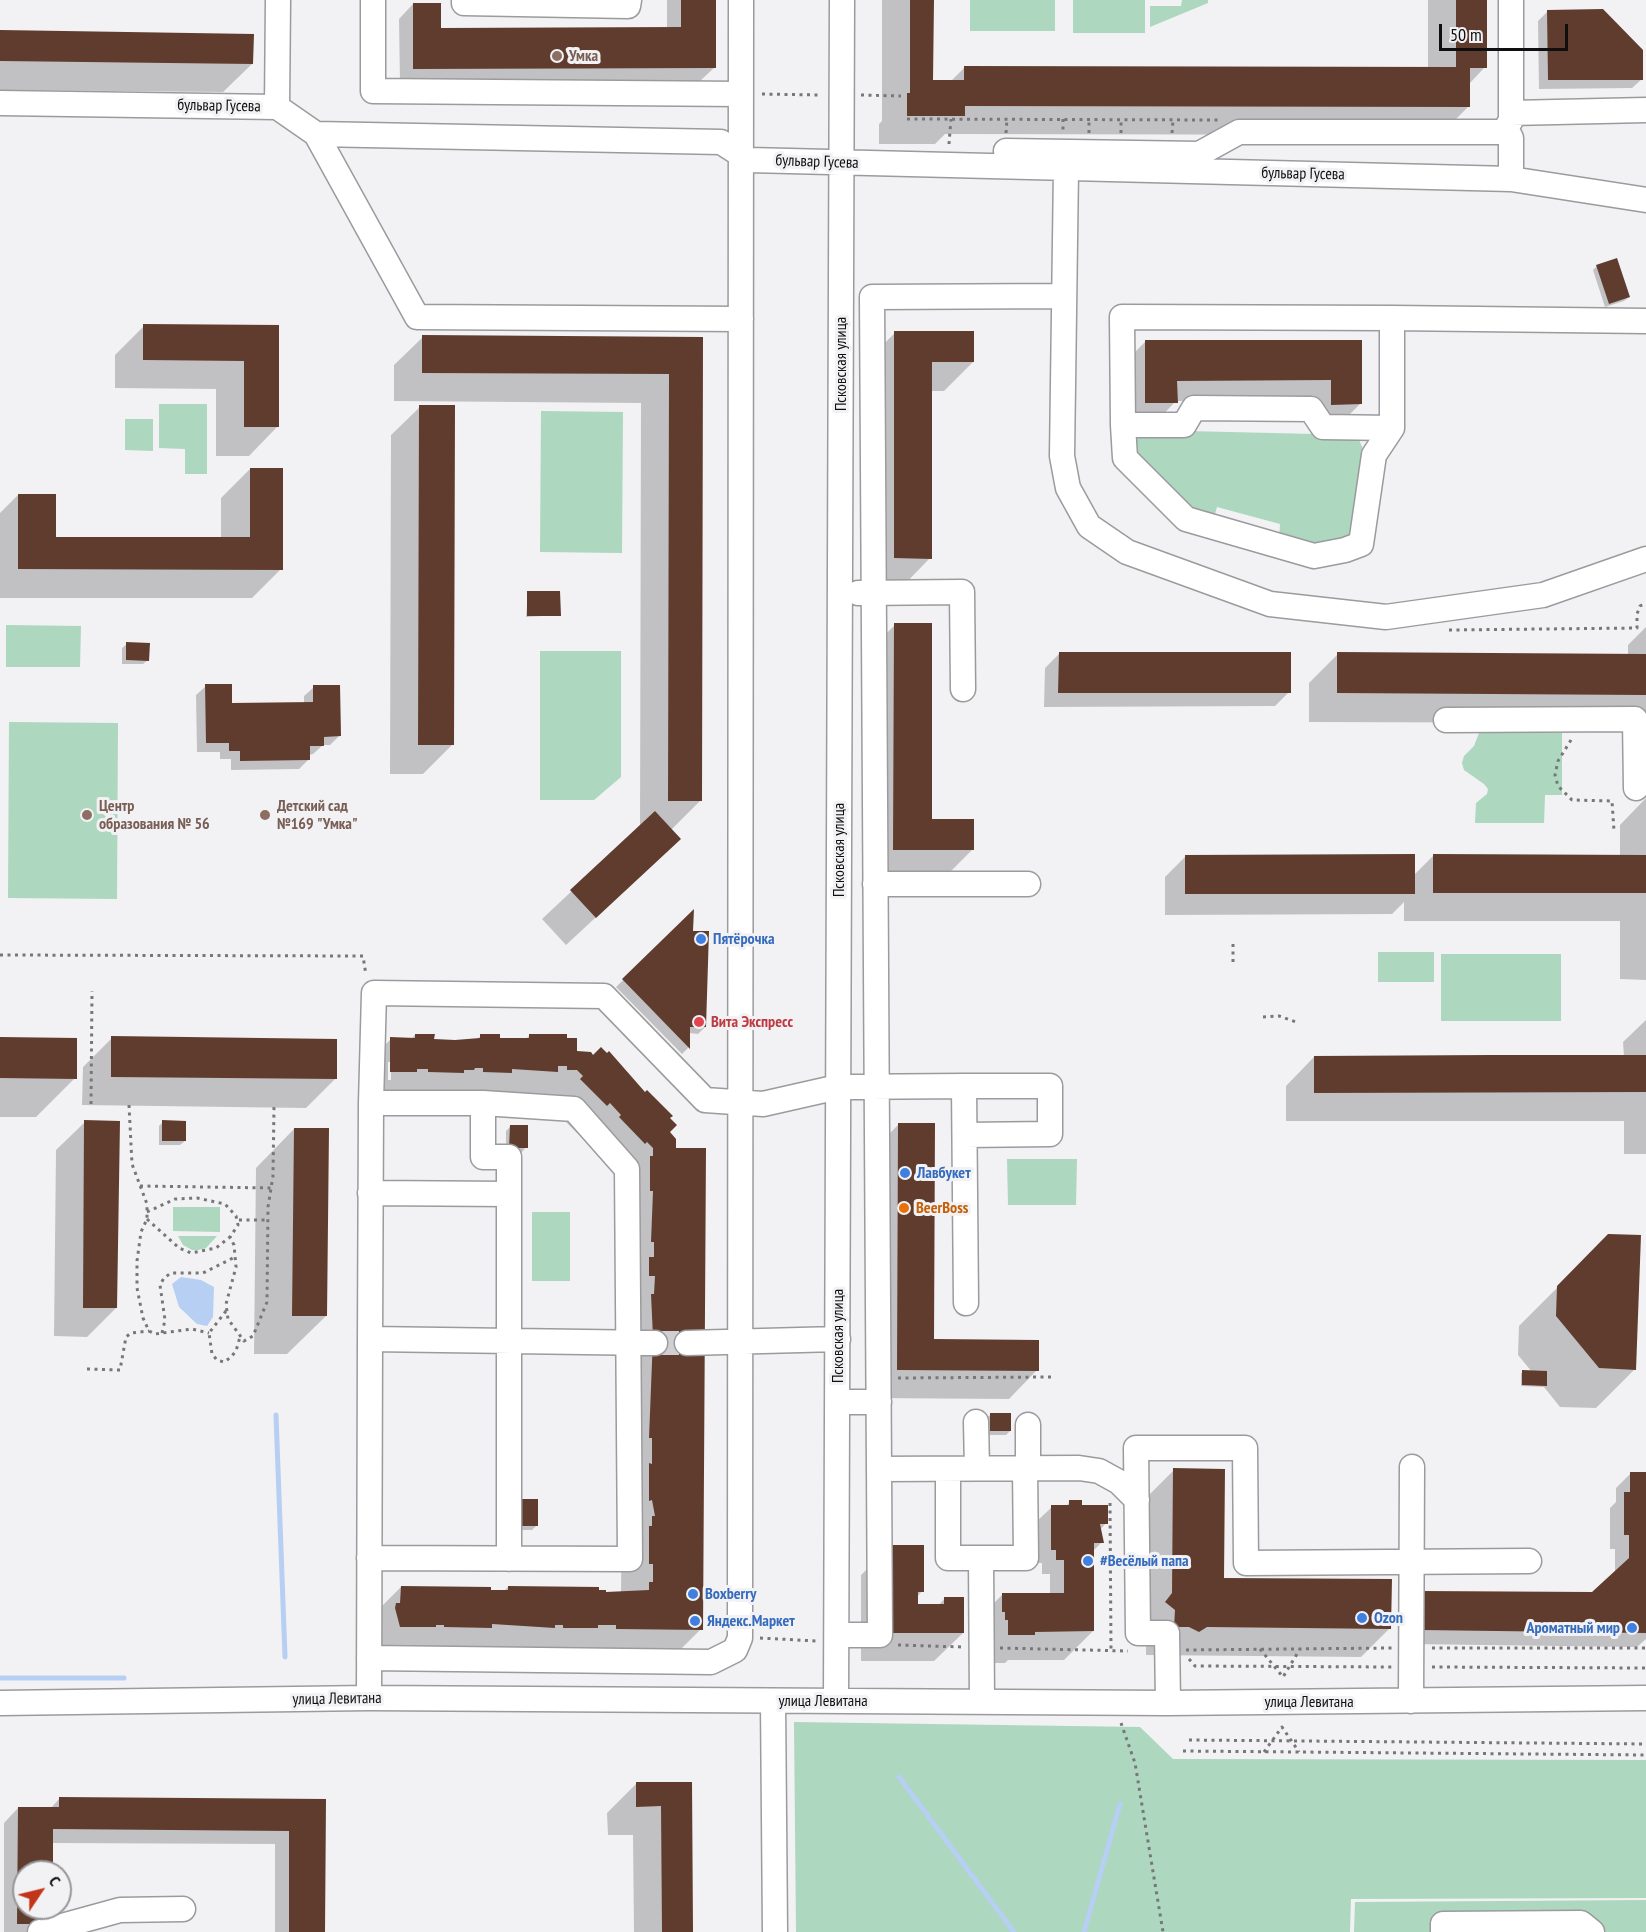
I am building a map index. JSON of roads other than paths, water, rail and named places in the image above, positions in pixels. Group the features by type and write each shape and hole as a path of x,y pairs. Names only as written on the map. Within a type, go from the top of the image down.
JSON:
{"street":[{"path":"277,107 278,0"},
{"path":"373,0 373,91 741,94"},
{"path":"464,0 464,3 628,6 628,0"},
{"path":"369,1658 711,1662 735,1650 740,1638 738,1103 741,0"},
{"name":"Псковская улица","path":"837,1701 842,0"},
{"path":"1511,0 1509,121 1511,179"},
{"name":"бульвар Гусева","path":"0,103 277,107 316,134 721,142 741,157 749,160 842,155 1066,169 1511,179 1646,200"},
{"path":"1509,121 1646,110"},
{"path":"842,155 949,150 1200,154 1239,132 1501,133 1509,121"},
{"path":"316,134 417,317 741,319"},
{"path":"1066,169 1062,456 1068,488 1089,526 1127,552 1270,604 1386,617 1543,595 1646,559"},
{"path":"837,1639 880,1635 872,297 1064,296"},
{"path":"1392,318 1392,428 1374,455 1361,544 1345,550 1314,556 1186,519 1125,458 1122,317 1392,318 1646,321"},
{"path":"1123,425 1184,425 1194,408 1299,408 1311,409 1323,427 1392,428"},
{"path":"840,593 963,592 963,689"},
{"path":"1446,720 1635,719 1636,788"},
{"path":"875,885 1028,884"},
{"path":"369,1698 370,1193 374,993 604,996 705,1100 763,1104 838,1087 1050,1086 1050,1134 965,1135"},
{"path":"964,1086 966,1303"},
{"path":"369,1558 630,1559 627,1168 574,1109 483,1104 371,1103"},
{"path":"483,1104 483,1157 509,1157 508,1559"},
{"path":"370,1193 509,1194"},
{"path":"370,1339 655,1342"},
{"path":"687,1343 838,1339"},
{"path":"837,1402 879,1402"},
{"path":"976,1422 977,1468"},
{"path":"948,1468 948,1558 1026,1558 1028,1425"},
{"path":"1168,1703 1167,1632 1138,1633 1136,1448 1245,1448 1246,1563 1528,1561"},
{"path":"1411,1701 1412,1467"},
{"path":"879,1469 1027,1468 1099,1471 1119,1482 1137,1500"},
{"path":"981,1558 982,1702"},
{"name":"улица Левитана","path":"0,1703 369,1698 1168,1703 1646,1698"},
{"path":"773,1701 775,1932"},
{"path":"40,1932 120,1910 183,1909"},
{"path":"1443,1932 1443,1924 1581,1923 1592,1932"}],"water":[{"path":"181,1277 201,1280 214,1287 213,1317 207,1326 197,1324 179,1307 172,1284"}],"waterway":[{"path":"276,1415 285,1657"},
{"path":"0,1678 124,1678"},
{"path":"899,1777 1014,1932"},
{"path":"1084,1932 1120,1804"}],"tunnel":[{"path":"655,1343 687,1343"}],"place":[{"name":"Умка","path":"557,56"},
{"name":"Центр образования № 56","path":"87,815"},
{"name":"Детский сад №169 \"Умка\"","path":"265,815"},
{"name":"Пятёрочка","path":"701,939"},
{"name":"Вита Экспресс","path":"699,1022"},
{"name":"Лавбукет","path":"905,1173"},
{"name":"BeerBoss","path":"904,1208"},
{"name":"#Весёлый папа","path":"1088,1561"},
{"name":"Boxberry","path":"693,1594"},
{"name":"Ozon","path":"1362,1618"},
{"name":"Яндекс.Маркет","path":"695,1621"},
{"name":"Ароматный мир","path":"1632,1628"}]}
